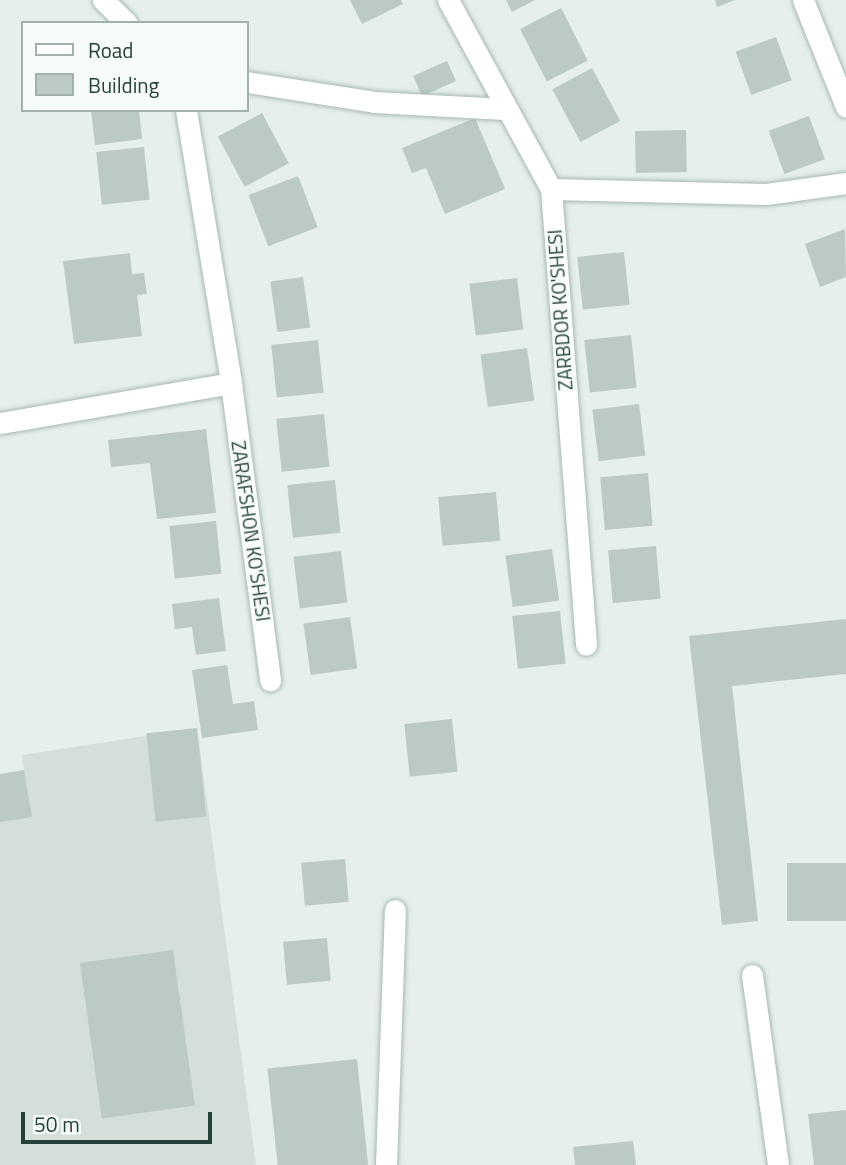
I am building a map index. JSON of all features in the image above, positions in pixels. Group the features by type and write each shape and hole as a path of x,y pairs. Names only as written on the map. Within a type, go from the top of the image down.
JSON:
{"street":[{"path":"103,0 125,21"},
{"name":"ZARBDOR KO'SHESI","path":"448,0 504,109 551,189 586,645"},
{"path":"803,0 846,107"},
{"path":"248,82 374,102 504,109"},
{"name":"ZARAFSHON KO'SHESI","path":"186,112 231,383 270,680"},
{"path":"551,189 766,194 846,183"},
{"path":"0,423 231,383"},
{"path":"386,1165 395,910"},
{"path":"752,975 778,1165"}],"shaded area":[{"path":"197,728 256,1165 0,1165 0,774 24,770 22,755"}],"building":[{"path":"350,0 401,0 403,4 362,24"},
{"path":"506,0 535,0 512,12"},
{"path":"715,0 735,0 717,7"},
{"path":"561,8 588,61 547,81 520,29"},
{"path":"776,37 792,80 751,95 736,52"},
{"path":"447,61 456,81 422,96 413,76"},
{"path":"592,68 620,121 580,142 552,89"},
{"path":"91,112 139,112 142,139 95,145"},
{"path":"262,113 289,163 245,187 218,136"},
{"path":"809,116 825,159 784,174 769,131"},
{"path":"475,118 505,189 445,214 426,168 412,173 402,148"},
{"path":"686,130 687,172 636,173 635,131"},
{"path":"144,147 150,200 102,205 96,152"},
{"path":"298,176 318,227 268,246 249,195"},
{"path":"845,229 846,277 820,287 805,244"},
{"path":"624,252 630,305 583,310 577,257"},
{"path":"130,253 132,274 144,273 147,294 137,295 142,336 74,344 63,261"},
{"path":"303,277 310,328 277,332 270,282"},
{"path":"517,278 523,330 476,335 469,284"},
{"path":"631,335 637,388 590,393 584,340"},
{"path":"318,340 324,393 277,398 271,345"},
{"path":"527,348 534,400 488,407 480,355"},
{"path":"639,404 645,456 599,461 592,410"},
{"path":"324,414 330,467 282,472 276,419"},
{"path":"206,429 216,513 157,519 150,463 111,467 108,440"},
{"path":"648,473 653,526 605,530 600,477"},
{"path":"335,480 341,533 293,538 287,485"},
{"path":"496,492 500,541 442,546 438,497"},
{"path":"216,521 222,574 175,579 169,526"},
{"path":"656,546 661,599 613,603 608,550"},
{"path":"552,549 559,600 513,607 505,556"},
{"path":"341,551 347,603 300,608 293,557"},
{"path":"219,598 226,651 196,655 192,627 175,629 172,604"},
{"path":"560,611 566,664 518,669 512,616"},
{"path":"350,617 357,668 311,675 303,624"},
{"path":"846,619 846,674 732,686 758,921 722,925 689,636"},
{"path":"227,665 233,704 254,701 258,730 202,738 192,670"},
{"path":"452,719 458,772 410,777 404,724"},
{"path":"197,728 206,817 156,822 146,733"},
{"path":"24,770 32,817 0,822 0,774"},
{"path":"345,859 349,902 305,906 301,863"},
{"path":"787,863 846,863 846,921 787,921"},
{"path":"327,938 331,981 287,985 283,942"},
{"path":"173,950 195,1105 102,1119 80,963"},
{"path":"357,1059 368,1165 278,1165 267,1068"},
{"path":"846,1110 846,1165 814,1165 808,1114"},
{"path":"633,1141 636,1165 575,1165 573,1147"}]}
